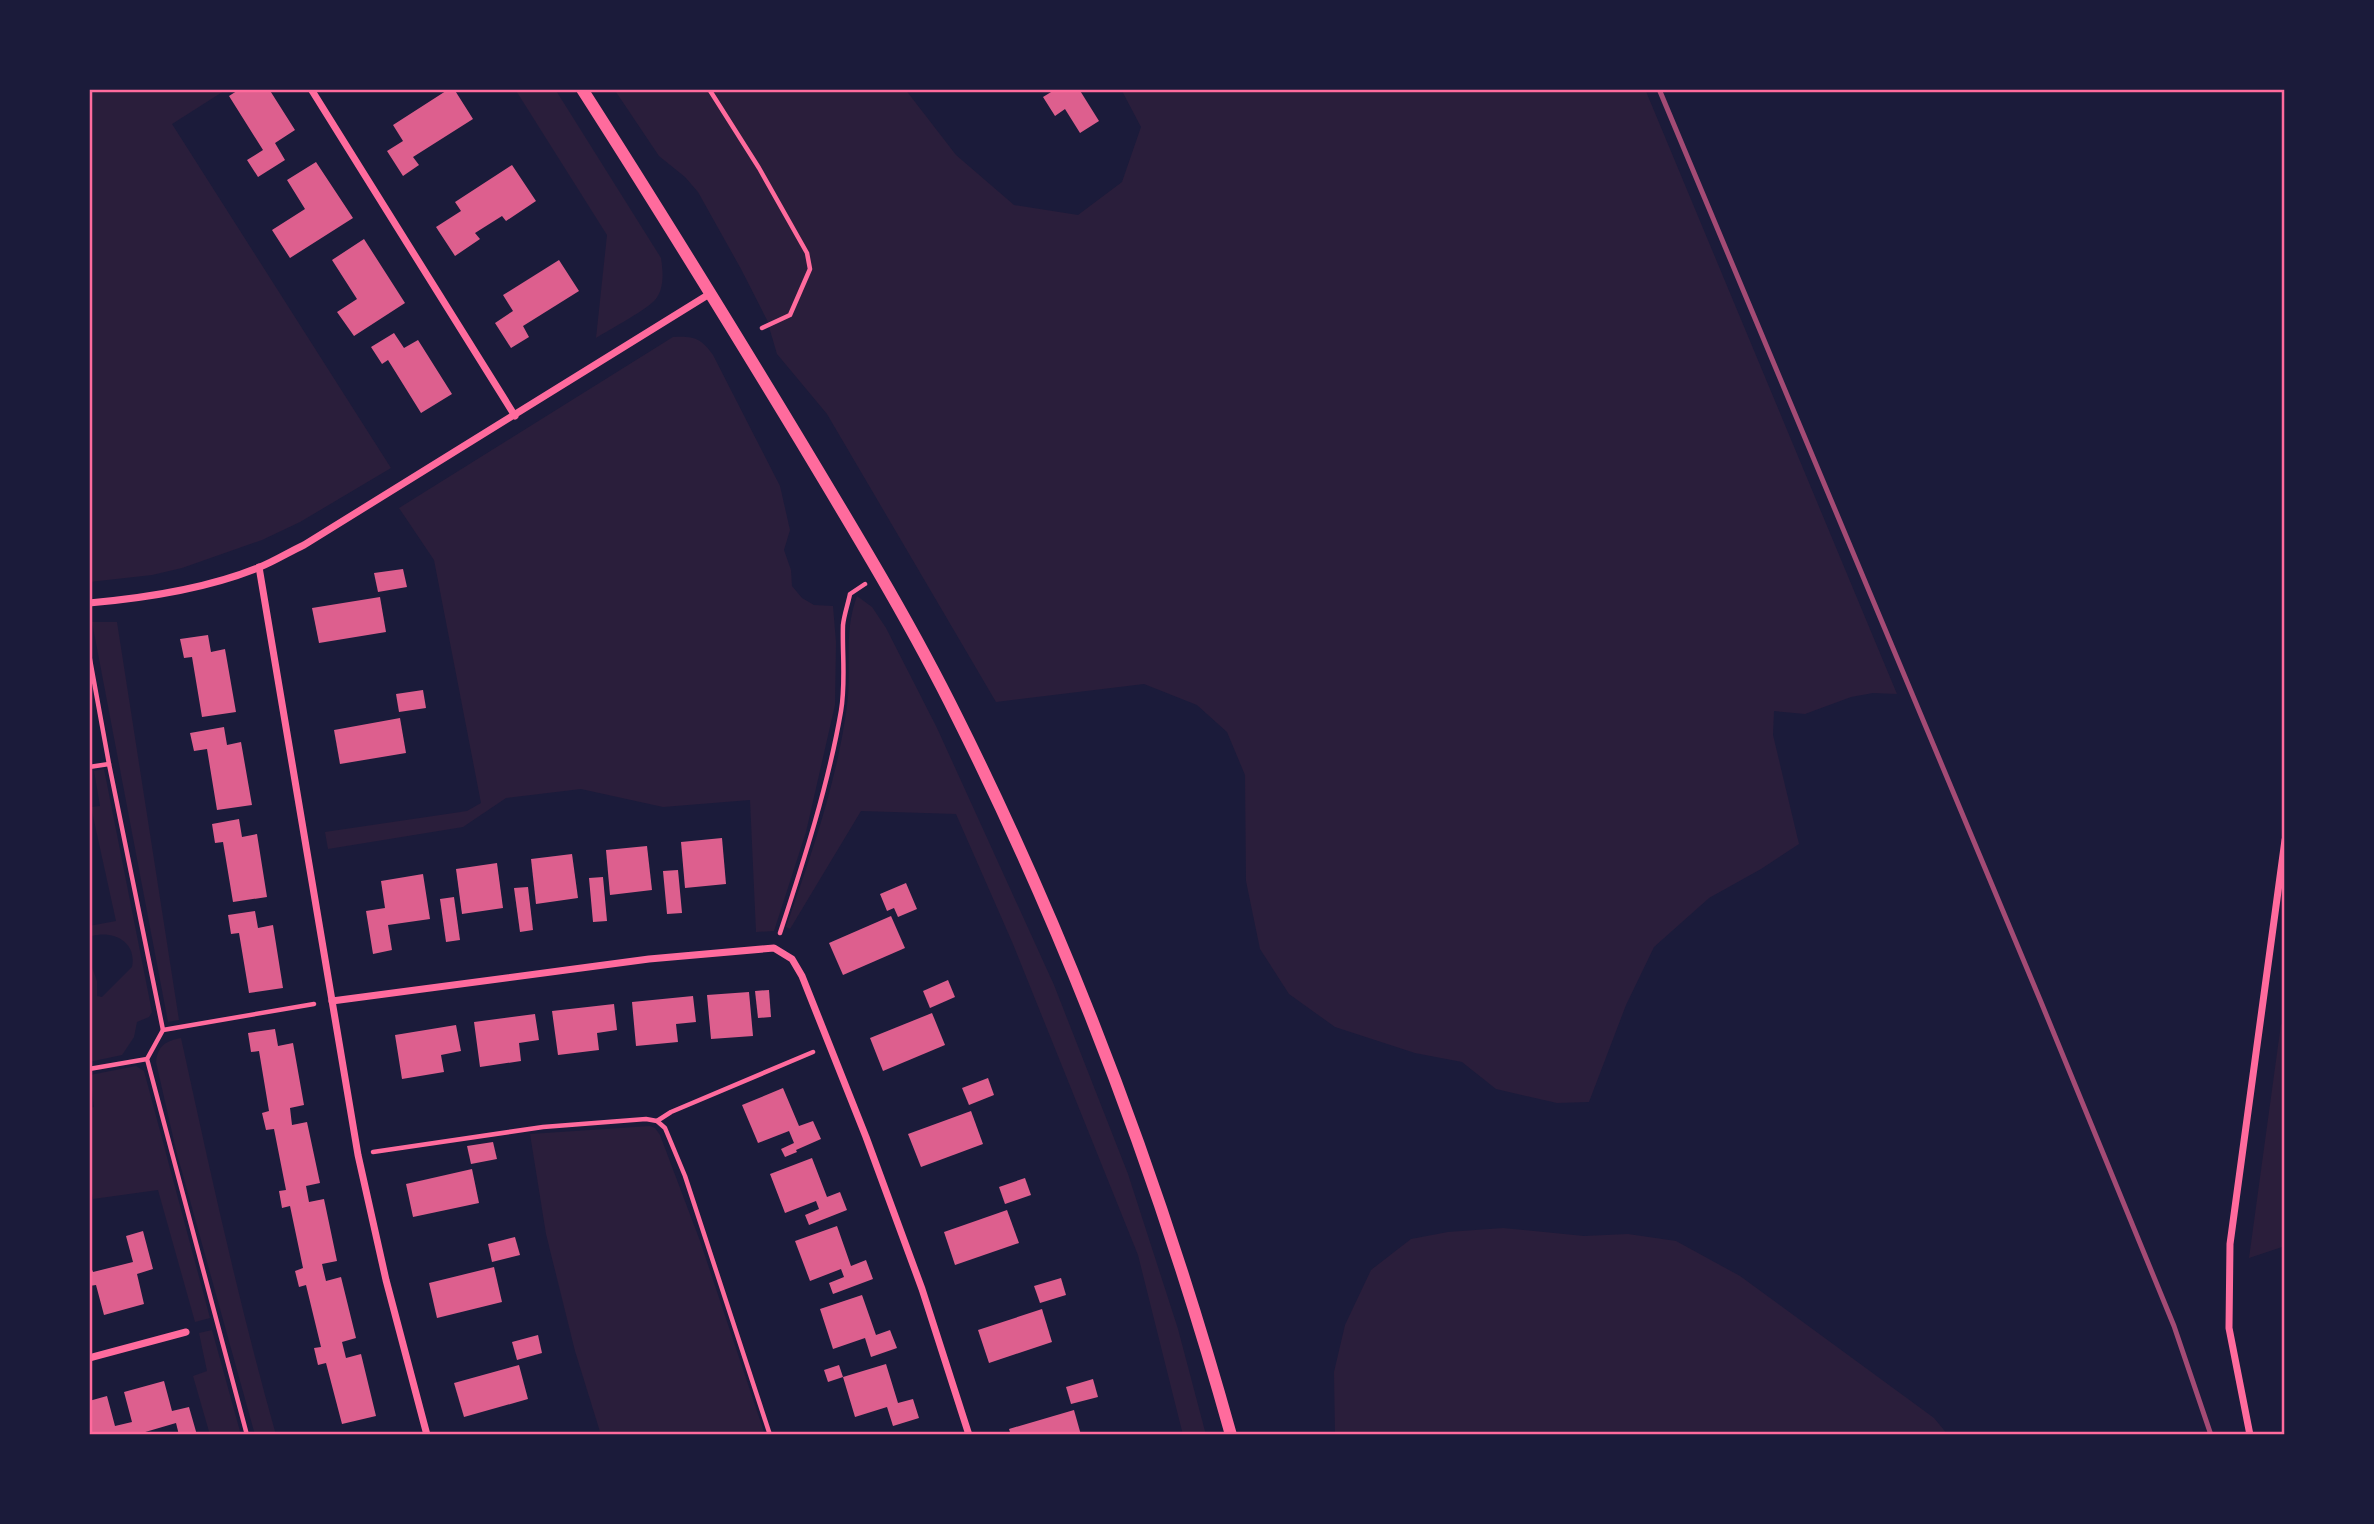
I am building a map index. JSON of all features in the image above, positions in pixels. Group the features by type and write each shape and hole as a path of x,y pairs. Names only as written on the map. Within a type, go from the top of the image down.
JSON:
{"street":[{"path":"312,89 515,415"},
{"path":"582,89 711,293 880,573 957,716 1055,927 1155,1187 1198,1318 1231,1435"},
{"path":"89,603 131,600 177,591 259,567 304,545 711,293"},
{"path":"259,567 358,1155 386,1280 427,1435"},
{"path":"2250,1435 2229,1328 2230,1244 2285,840"},
{"path":"332,1001 649,959 775,948 792,960 802,976 830,1045 922,1289 969,1435"},
{"path":"89,1358 186,1332"}],"path":[{"path":"709,89 759,168 807,253 810,269 790,315 762,328"},
{"path":"775,948 803,863 841,708 843,622 850,594 880,573"},
{"path":"89,654 163,1030 147,1059 247,1435"},
{"path":"89,767 109,764"},
{"path":"163,1030 332,1001"},
{"path":"657,1121 671,1112 830,1045"},
{"path":"89,1069 147,1059"},
{"path":"358,1155 543,1126 646,1119 657,1121 665,1128 685,1176 770,1435"}],"shaded area":[{"path":"89,89 227,89 172,124 391,468 300,522 262,540 182,568 152,575 89,582"},
{"path":"515,89 555,89 661,258 663,274 658,297 596,338 607,235"},
{"path":"614,89 905,89 956,155 1014,205 1078,215 1122,182 1141,127 1121,89 1645,89 1897,694 1873,693 1851,697 1805,714 1774,711 1773,735 1799,844 1709,898 1654,947 1626,1005 1589,1102 1557,1103 1496,1089 1462,1062 1415,1053 1335,1027 1289,994 1260,949 1246,881 1245,775 1227,732 1197,705 1144,684 996,702 827,414 777,354 767,320 698,192 685,177 659,156"},
{"path":"673,337 696,339 713,355 780,486 790,530 784,550 791,570 792,586 802,598 814,605 833,606 836,642 835,705 806,832 774,931 756,932 750,800 663,807 581,789 506,798 463,827 328,849 325,832 467,811 481,803 434,560 399,508"},
{"path":"857,596 872,607 886,628 937,728 1054,985 1128,1174 1178,1329 1206,1435 1183,1435 1138,1255 1013,944 956,814 861,811 790,929 786,927 814,846 837,763 847,706 850,624"},
{"path":"92,622 117,622 179,1020 168,1022"},
{"path":"104,769 152,1012 149,1017 137,1022 134,1037 122,1055 89,1062 89,959 97,981 97,996 102,997 132,967 133,958 127,945 116,937 92,936 89,941 89,926 116,921 91,807 100,806 94,771"},
{"path":"2281,1024 2285,1027 2285,1246 2249,1258"},
{"path":"181,1038 237,1287 276,1435 255,1435 176,1150 156,1062 164,1045"},
{"path":"136,1066 144,1071 210,1318 195,1322 158,1190 93,1199 89,1179 89,1108 94,1107 90,1075"},
{"path":"650,1126 660,1135 700,1241 765,1435 601,1435 575,1351 546,1234 530,1134"},
{"path":"1503,1228 1584,1236 1628,1234 1676,1241 1740,1276 1934,1418 1948,1435 1335,1435 1334,1372 1345,1325 1371,1270 1411,1239 1448,1232"},
{"path":"212,1330 241,1435 210,1435 193,1376 207,1371 199,1333"}],"building":[{"path":"240,89 269,89 295,130 275,143 285,160 258,177 247,160 263,150 229,96"},
{"path":"449,89 454,89 473,119 413,157 419,165 403,176 387,151 403,141 393,125"},
{"path":"1056,89 1079,89 1099,121 1080,133 1065,109 1055,116 1043,97"},
{"path":"316,162 353,218 290,258 272,230 305,209 287,180"},
{"path":"512,165 536,201 506,221 502,216 475,233 480,239 455,256 436,227 461,211 455,202"},
{"path":"364,239 405,303 354,336 337,312 357,299 332,260"},
{"path":"559,260 579,291 523,326 529,337 511,348 495,323 513,311 503,295"},
{"path":"394,333 404,348 418,340 452,394 421,413 388,360 382,364 371,347"},
{"path":"403,569 407,587 378,592 374,573"},
{"path":"380,597 386,632 319,643 312,608"},
{"path":"208,635 211,652 225,649 236,712 202,717 192,657 184,658 180,639"},
{"path":"423,690 426,708 399,712 396,694"},
{"path":"400,718 406,753 340,764 334,730"},
{"path":"224,727 227,745 241,742 252,805 217,810 207,749 194,751 190,733"},
{"path":"239,819 242,837 257,834 267,897 233,902 223,842 215,843 212,824"},
{"path":"722,838 726,884 685,888 681,842"},
{"path":"647,846 652,890 610,895 606,850"},
{"path":"572,854 578,898 536,904 531,859"},
{"path":"497,863 503,908 462,914 456,869"},
{"path":"678,870 682,913 667,914 663,871"},
{"path":"423,874 430,919 388,925 392,950 373,954 366,911 385,908 381,881"},
{"path":"603,877 607,921 593,922 589,878"},
{"path":"906,883 917,909 898,917 894,908 887,911 880,894"},
{"path":"528,887 533,930 520,932 514,888"},
{"path":"454,897 460,940 446,942 440,899"},
{"path":"255,911 258,928 273,925 283,988 249,993 239,933 231,934 228,915"},
{"path":"891,916 905,948 843,975 829,943"},
{"path":"948,980 955,997 930,1008 923,991"},
{"path":"769,990 771,1017 758,1018 755,991"},
{"path":"749,992 753,1036 711,1039 707,995"},
{"path":"693,996 696,1022 676,1024 678,1042 636,1046 632,1002"},
{"path":"614,1004 617,1030 597,1033 599,1050 558,1055 552,1011"},
{"path":"932,1013 945,1045 883,1071 870,1038"},
{"path":"535,1014 539,1040 519,1043 521,1061 480,1067 474,1022"},
{"path":"456,1025 461,1051 441,1055 444,1072 402,1079 395,1035"},
{"path":"275,1029 278,1046 293,1043 304,1105 290,1108 292,1125 307,1122 320,1183 306,1186 309,1202 324,1199 337,1261 322,1264 326,1281 341,1277 356,1338 342,1342 346,1358 361,1354 376,1416 342,1424 326,1363 318,1365 314,1348 321,1347 306,1285 299,1287 295,1271 303,1268 290,1206 282,1208 279,1191 286,1190 274,1129 266,1130 262,1113 269,1111 259,1051 251,1052 248,1033"},
{"path":"988,1078 994,1095 969,1105 962,1088"},
{"path":"783,1088 799,1126 813,1121 821,1139 785,1157 781,1149 794,1143 789,1131 758,1143 742,1105"},
{"path":"971,1111 983,1144 921,1167 908,1134"},
{"path":"493,1142 497,1159 471,1164 467,1146"},
{"path":"812,1158 827,1197 840,1192 847,1210 809,1225 805,1215 819,1209 816,1201 785,1213 770,1174"},
{"path":"472,1169 479,1203 413,1217 406,1184"},
{"path":"1025,1178 1031,1195 1005,1204 999,1187"},
{"path":"1007,1210 1019,1243 955,1265 944,1232"},
{"path":"837,1226 851,1266 866,1260 873,1279 833,1294 829,1283 844,1277 841,1269 810,1281 795,1241"},
{"path":"143,1231 153,1269 137,1274 144,1304 104,1315 96,1285 89,1286 89,1263 93,1272 133,1262 126,1236"},
{"path":"515,1237 520,1255 492,1262 488,1244"},
{"path":"494,1267 502,1302 437,1318 429,1283"},
{"path":"1061,1278 1066,1295 1040,1303 1034,1286"},
{"path":"862,1295 876,1335 890,1330 897,1348 871,1357 865,1338 833,1349 820,1309"},
{"path":"1042,1309 1052,1342 989,1363 978,1330"},
{"path":"538,1335 542,1353 517,1360 512,1342"},
{"path":"886,1364 898,1403 913,1399 919,1418 893,1426 887,1407 855,1417 843,1377"},
{"path":"519,1365 528,1399 464,1417 454,1383"},
{"path":"839,1365 843,1377 828,1382 824,1370"},
{"path":"1093,1379 1098,1397 1071,1404 1066,1387"},
{"path":"164,1381 172,1411 189,1407 197,1435 179,1435 176,1423 135,1435 89,1435 89,1401 107,1396 115,1426 132,1422 124,1392"},
{"path":"1074,1410 1081,1435 1011,1435 1009,1429"}],"railway":[{"path":"1659,89 2174,1326 2211,1435"}]}
